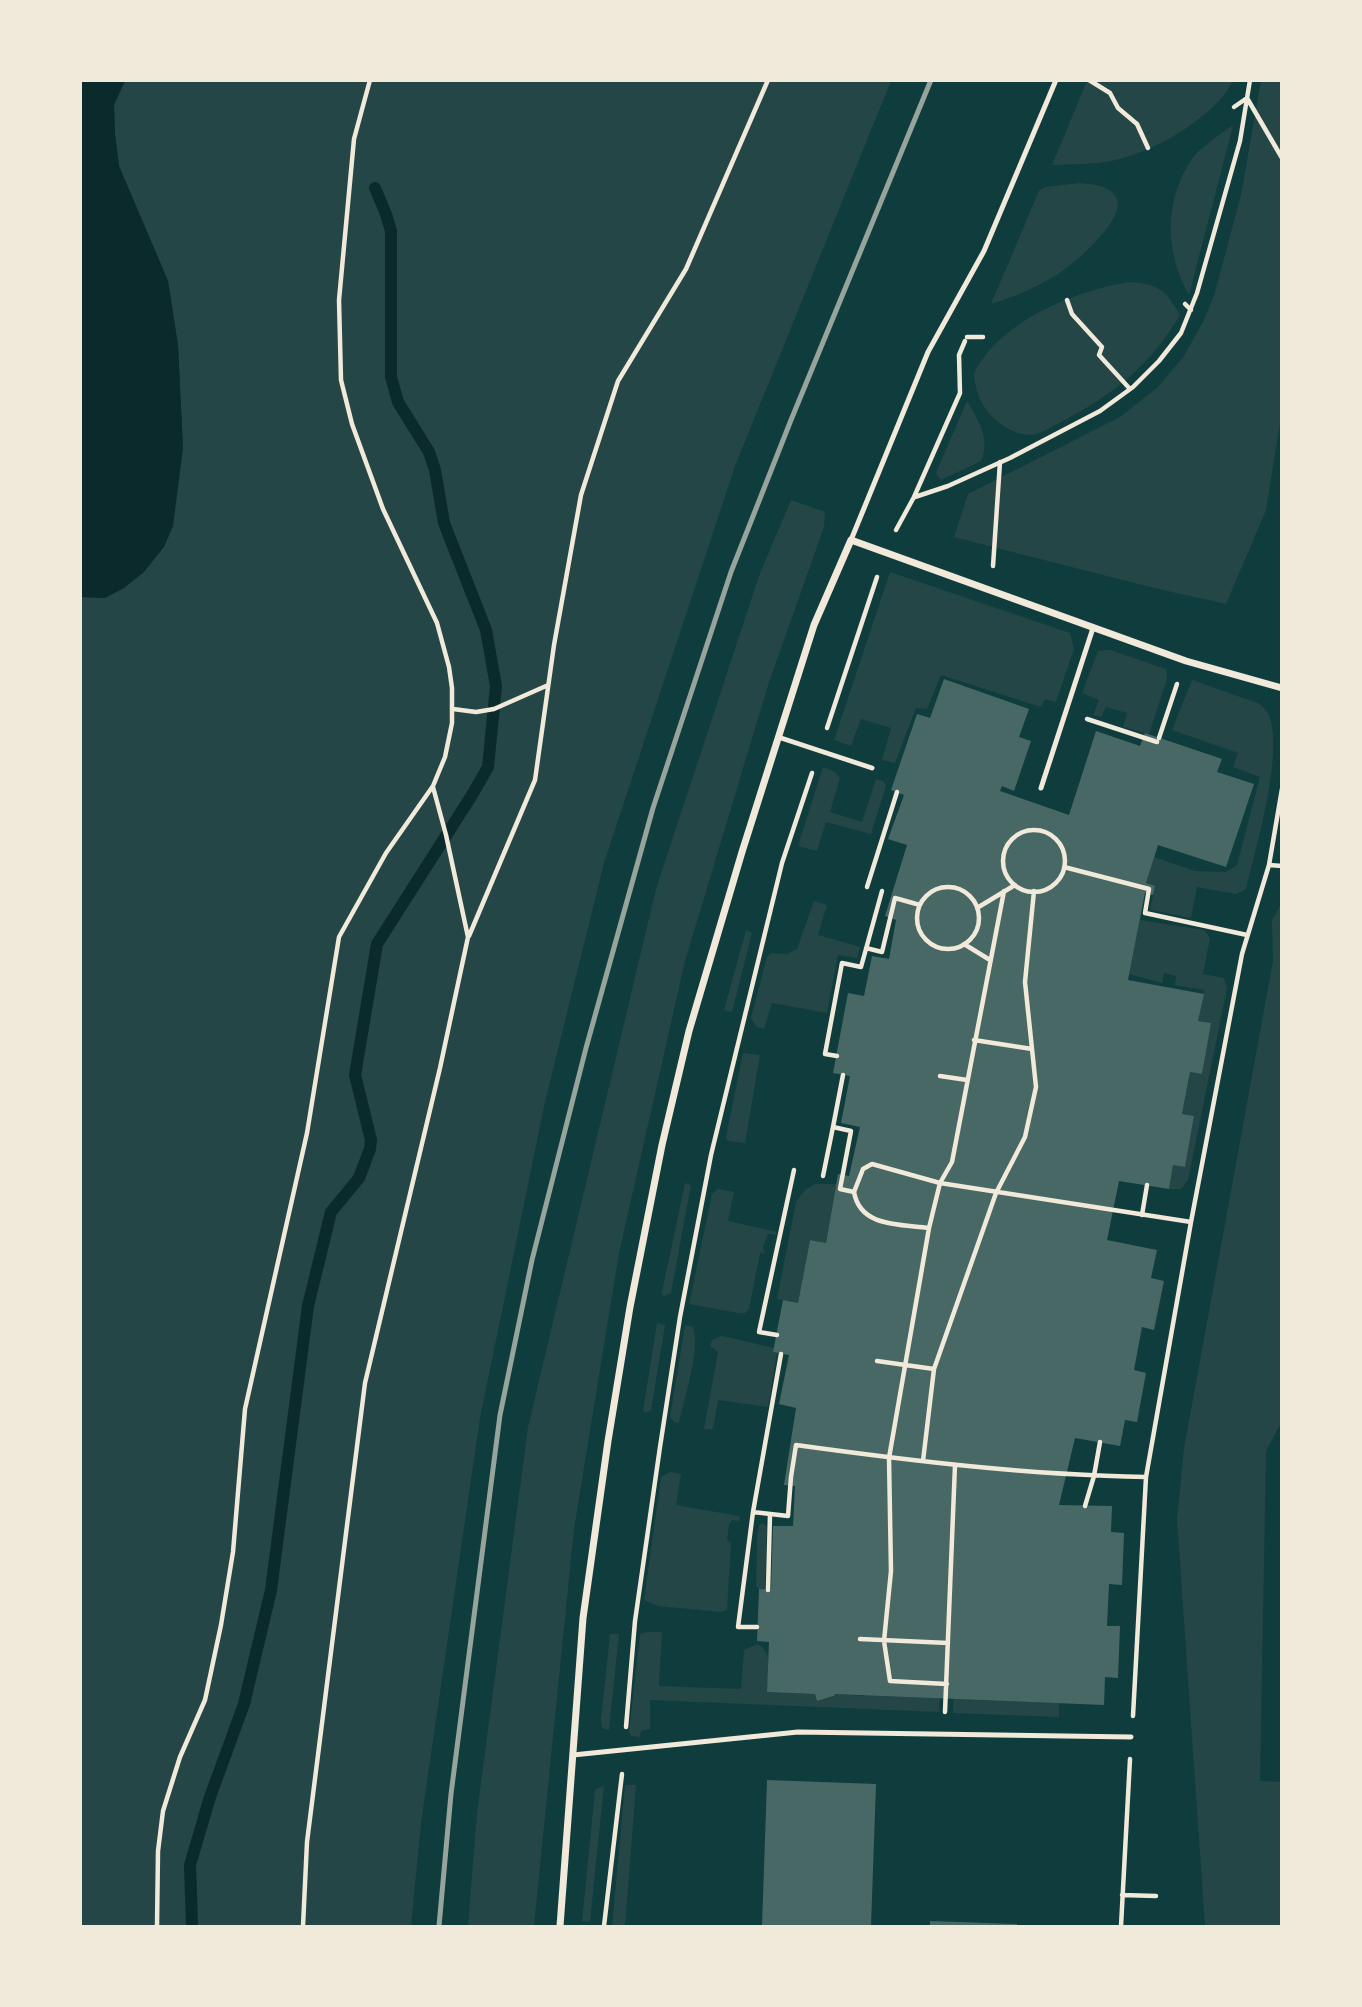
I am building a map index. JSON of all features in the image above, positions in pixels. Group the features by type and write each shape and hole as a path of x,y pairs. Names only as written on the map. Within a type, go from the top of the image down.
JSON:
{"street":[{"path":"560,1927 583,1618 630,1307 662,1145 689,1031 778,737 814,625 851,540 1186,660 1282,688"}],"lane":[{"path":"851,540 928,352 984,251 1056,80"},
{"path":"1041,788 1093,628"},
{"path":"778,737 872,768"},
{"path":"573,1755 798,1732 1131,1737"}],"path":[{"path":"158,1927 158,1851 163,1811 180,1757 205,1700 221,1625 233,1552 245,1409 307,1133 338,937 386,853 433,786 445,757 451,731 453,709 449,667 437,623 383,509 352,424 341,380 338,300 354,139 370,80"},
{"path":"303,1927 307,1842 365,1383 440,1068 468,937 535,780 547,686 581,495 618,381 686,269 768,80"},
{"path":"1089,80 1110,93 1118,108 1138,124 1148,148"},
{"path":"914,497 948,486 1010,458 1100,411 1130,390 1159,361 1181,333 1191,310 1240,141 1250,80"},
{"path":"1234,107 1247,98"},
{"path":"1247,98 1282,158"},
{"path":"1067,300 1072,314 1102,347 1099,355 1130,390"},
{"path":"1185,304 1191,310"},
{"path":"604,1927 642,1567 680,1317 711,1155 782,863 885,552 914,497 960,393 960,355 972,325"},
{"path":"967,337 983,337"},
{"path":"1005,449 1010,458"},
{"path":"991,591 1000,462"},
{"path":"1066,712 1158,740 1186,660"},
{"path":"453,709 475,712 494,709 547,686"},
{"path":"433,786 468,937"},
{"path":"1121,1927 1146,1477 1241,954 1269,865 1282,789"},
{"path":"867,887 897,792"},
{"path":"1029,830 1040,830 1057,840 1065,858 1064,867 1060,877 1045,890 1024,890 1007,877 1003,857 1012,839 1029,830"},
{"path":"1269,865 1282,866"},
{"path":"1064,867 1149,889 1145,914 1247,935"},
{"path":"977,908 1015,885"},
{"path":"955,887 972,898 979,918 978,929 964,944 945,949 927,941 921,933 917,914 920,905 934,890 955,887"},
{"path":"836,1056 825,1054 842,963 862,967 882,891"},
{"path":"947,1684 890,1681 884,1641 891,1571 889,1458 929,1228 940,1183 952,1162 1004,891"},
{"path":"923,1461 934,1368 996,1193 1025,1137 1037,1087 1025,982 1034,891"},
{"path":"866,948 883,952 895,898 920,905"},
{"path":"964,944 990,960"},
{"path":"974,1040 1032,1049"},
{"path":"823,1176 843,1075"},
{"path":"940,1076 967,1080"},
{"path":"833,1128 851,1131 840,1189 854,1192"},
{"path":"929,1228 877,1220 864,1214 856,1202 854,1192 863,1168 872,1164 940,1183 1191,1222"},
{"path":"777,1335 760,1332 794,1171"},
{"path":"1142,1215 1147,1185"},
{"path":"757,1627 738,1627 753,1512 781,1354"},
{"path":"877,1361 934,1368"},
{"path":"1085,1506 1100,1442"},
{"path":"753,1512 788,1516 796,1445 956,1465 1094,1476 1146,1477"},
{"path":"946,1699 956,1465"},
{"path":"768,1590 770,1514"},
{"path":"860,1639 948,1643"},
{"path":"1122,1895 1156,1896"}],"shaded area":[{"path":"81,80 125,81 114,105 119,166 168,281 178,345 183,448 173,526 164,547 144,572 124,588 105,598 80,597"},
{"path":"125,80 891,81 735,466 604,863 545,1102 480,1418 421,1823 411,1926 81,1926 81,597 105,598 183,448 178,345 168,281 119,166 114,105"},
{"path":"1087,81 1233,81 1225,94 1200,118 1153,147 1105,162 1052,165"},
{"path":"1261,81 1281,81 1281,417 1266,510 1226,604 954,537 968,494 1120,417 1157,388 1184,356 1214,296 1241,195"},
{"path":"1233,126 1189,295 1175,261 1172,243 1171,225 1177,189 1194,156"},
{"path":"1079,183 1106,188 1117,199 1113,219 1105,230 1084,253 1055,276 1024,292 991,304 1039,191 1045,187"},
{"path":"1129,282 1148,284 1161,290 1180,315 1143,364 1098,401 1039,433 1018,433 1004,427 992,417 981,400 974,374 986,355 1001,339 1020,324 1063,301"},
{"path":"967,401 982,430 984,453 981,461 941,480 936,473"},
{"path":"791,500 825,512 824,527 769,682 685,961 619,1253 574,1529 534,1926 468,1926 477,1813 528,1427 656,889 759,576"},
{"path":"890,572 1070,633 1074,649 1056,702 1045,699 1041,707 941,675 927,709 916,708 895,763 882,760 891,728 861,719 851,746 834,740"},
{"path":"1110,650 1166,669 1167,679 1149,734 1123,727 1127,713 1106,707 1101,717 1093,715 1099,700 1082,693 1098,651"},
{"path":"1192,680 1262,706 1270,719 1273,740 1268,793 1246,889 1236,894 1197,887 1191,918 1150,910 1155,886 1146,883 1154,857 1195,871 1226,872 1237,865 1260,777 1233,767 1238,753 1172,730"},
{"path":"823,767 835,772 840,778 830,812 862,822 876,779 883,781 886,786 871,834 826,822 817,851 798,846"},
{"path":"814,901 827,905 818,935 860,947 857,958 838,955 827,1013 772,1003 764,1029 757,1027 751,1018 767,957 771,953 787,954 797,949"},
{"path":"1281,904 1282,1421 1266,1451 1260,1781 1281,1782 1281,1926 1205,1926 1177,1519 1184,1448 1273,961 1272,920"},
{"path":"1140,920 1204,930 1210,938 1203,974 1224,978 1227,988 1188,1180 1181,1189 1169,1189 1173,1165 1185,1167 1194,1116 1182,1114 1190,1072 1202,1074 1210,1023 1198,1021 1204,990 1175,985 1176,976 1164,973 1162,983 1129,974"},
{"path":"746,930 752,933 732,1012 724,1010"},
{"path":"743,1053 760,1055 745,1143 728,1141 726,1137"},
{"path":"685,1183 691,1185 671,1293 665,1296 662,1292"},
{"path":"815,1184 836,1184 826,1243 810,1240 798,1303 777,1299 796,1202 805,1190"},
{"path":"718,1189 734,1192 728,1221 777,1232 776,1236 768,1234 763,1247 765,1254 760,1253 749,1309 745,1313 689,1304 712,1194"},
{"path":"657,1323 665,1325 651,1410 646,1413 643,1411"},
{"path":"685,1325 693,1327 695,1347 679,1423 670,1417"},
{"path":"722,1336 774,1348 773,1352 777,1353 768,1407 718,1400 713,1429 704,1429 718,1352 710,1346 712,1340"},
{"path":"670,1472 681,1474 676,1505 739,1516 740,1521 732,1520 729,1525 727,1540 731,1543 727,1610 721,1612 658,1606 644,1600 661,1477"},
{"path":"987,1509 979,1700 1059,1703 1059,1717 953,1713 957,1527"},
{"path":"763,1523 767,1527 765,1590 756,1586 757,1537 759,1525"},
{"path":"662,1632 659,1686 741,1689 744,1650 758,1644 768,1659 767,1692 815,1694 817,1701 834,1697 835,1694 864,1696 866,1643 940,1690 939,1712 650,1700 650,1729 641,1731 640,1737 631,1736 629,1732 640,1634"},
{"path":"610,1634 619,1634 609,1730 602,1728 601,1719"},
{"path":"604,1785 590,1922 582,1921 595,1790"},
{"path":"625,1785 636,1785 625,1926 612,1926"}],"building":[{"path":"944,679 1029,709 1019,737 1031,741 1014,791 1002,786 1000,791 1069,815 1096,731 1140,746 1145,733 1222,759 1217,772 1254,784 1226,867 1158,845 1146,883 1155,886 1153,895 1145,893 1128,980 1204,994 1198,1021 1211,1023 1202,1074 1190,1072 1182,1114 1194,1116 1185,1167 1173,1165 1169,1189 1119,1181 1107,1240 1157,1250 1151,1278 1164,1281 1154,1330 1142,1327 1134,1370 1146,1373 1137,1422 1125,1420 1120,1446 1075,1438 1059,1505 1112,1506 1111,1532 1124,1533 1122,1585 1109,1584 1107,1626 1120,1626 1118,1678 1105,1677 1104,1705 835,1694 817,1701 815,1694 767,1692 769,1642 757,1641 759,1589 771,1590 773,1526 793,1526 795,1486 784,1485 796,1408 779,1404 789,1355 773,1352 783,1300 798,1303 810,1240 826,1243 838,1174 849,1176 860,1127 841,1123 850,1076 833,1073 848,993 864,996 872,956 889,959 896,920 885,916 907,845 888,839 904,795 891,790 917,714 930,718"},
{"path":"767,1780 876,1784 871,1926 762,1926"},
{"path":"930,1921 1017,1924 1017,1926 930,1926"}],"waterway":[{"path":"192,1926 190,1865 210,1797 244,1704 271,1590 308,1306 331,1212 359,1178 370,1149 371,1140 355,1075 377,944 488,767 496,686 486,630 444,523 435,470 429,452 398,402 391,377 391,231 375,188"}],"railway":[{"path":"439,1926 451,1794 500,1415 532,1260 586,1048 653,808 731,572 931,80"}]}
